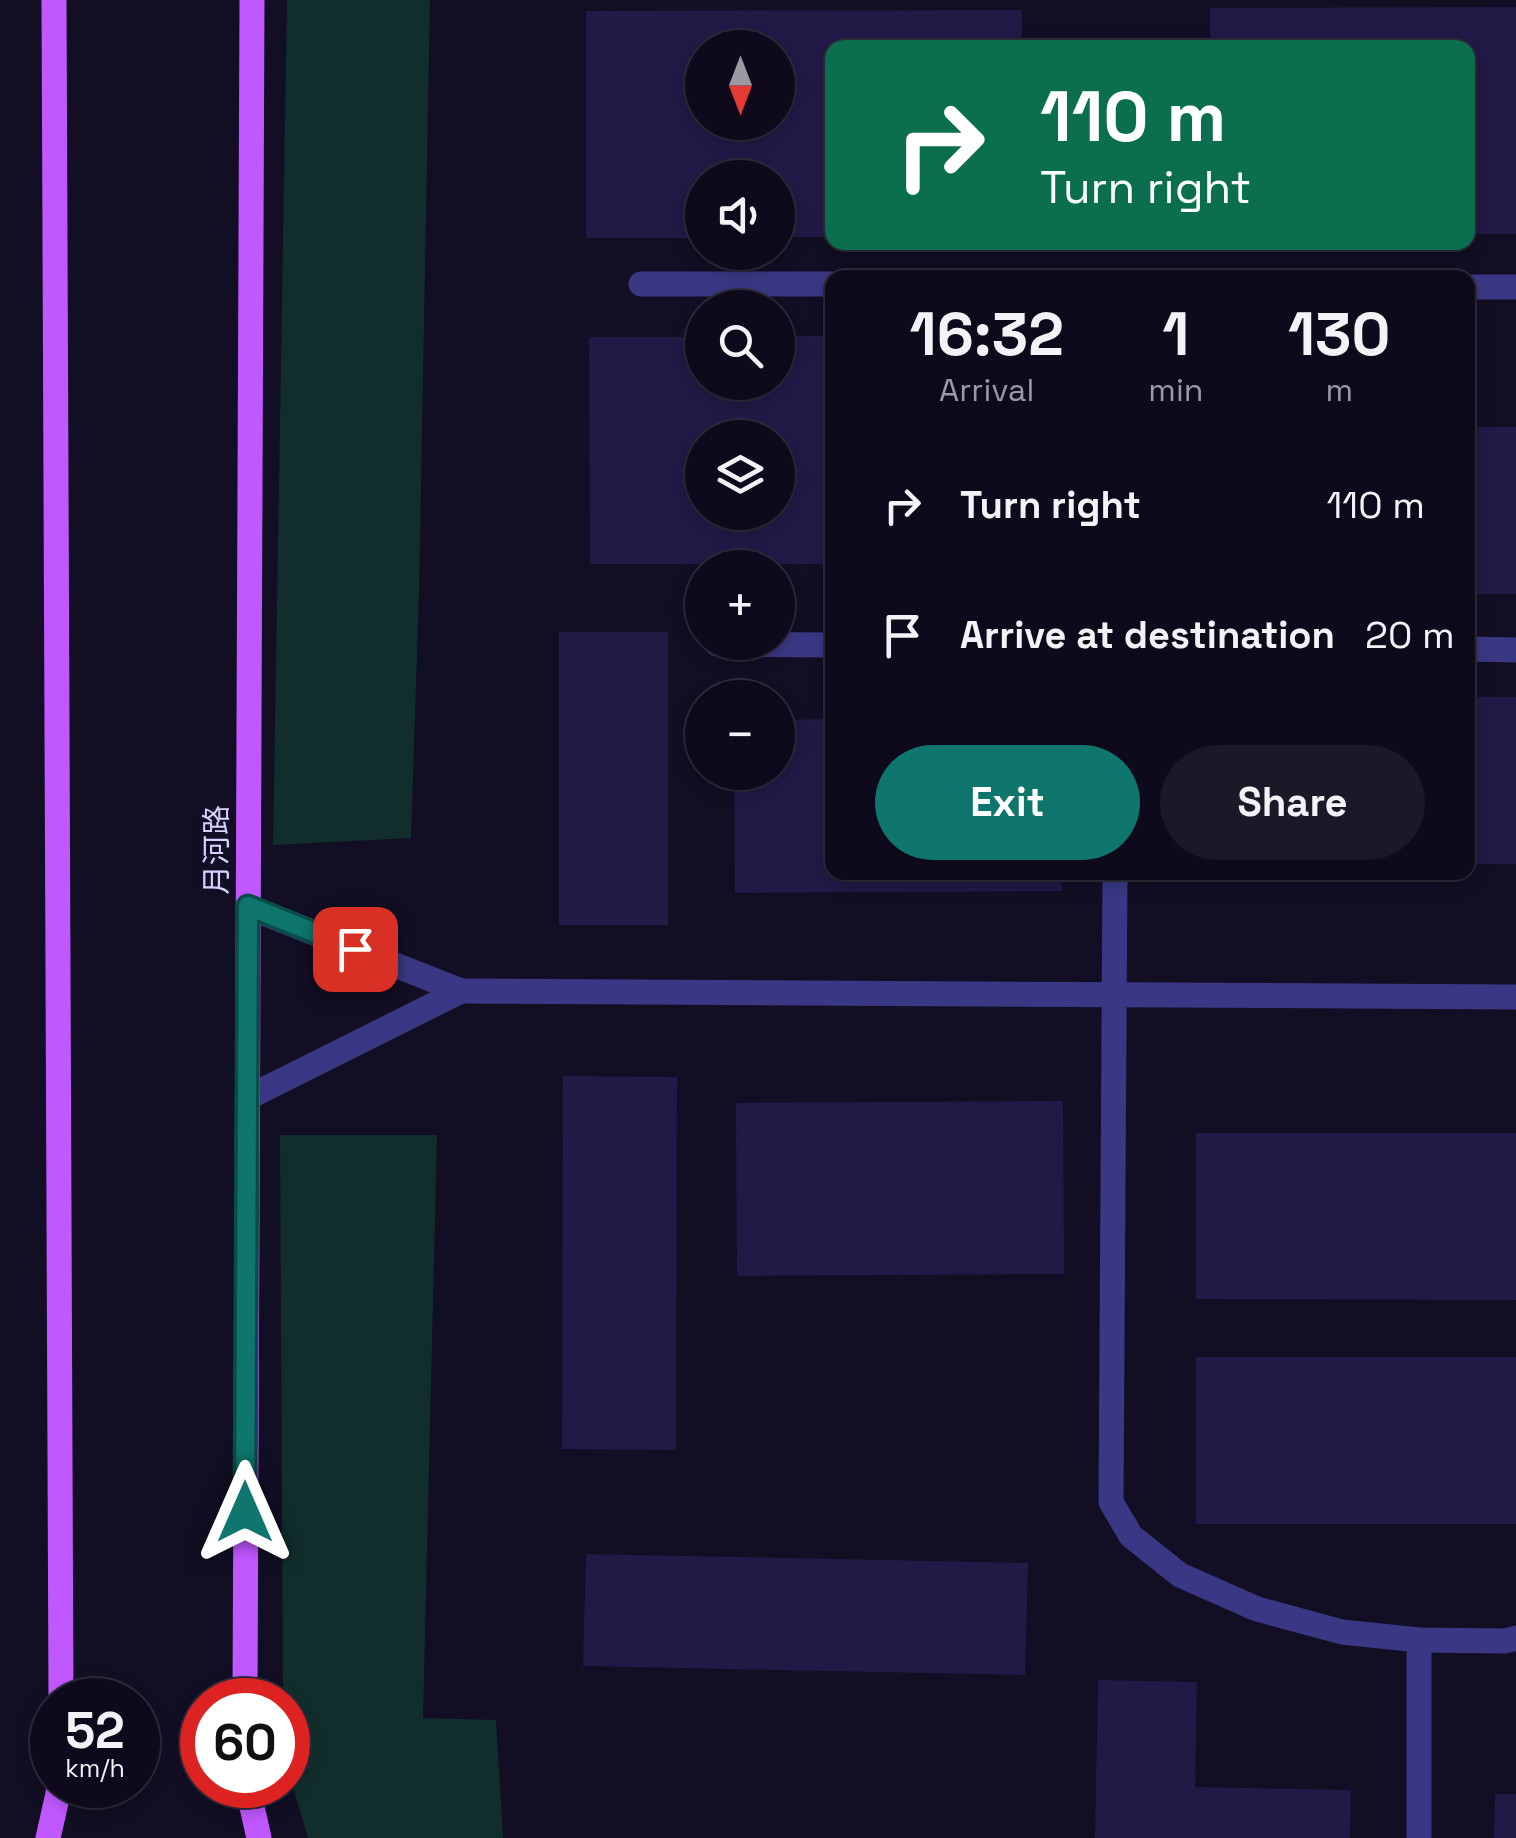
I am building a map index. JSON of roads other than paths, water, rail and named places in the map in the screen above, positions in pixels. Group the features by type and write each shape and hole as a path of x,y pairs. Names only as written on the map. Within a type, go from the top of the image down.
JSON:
{"main road":[{"path":"54,0 61,1678"},
{"name":"月河路","path":"244,1678 252,0"},
{"path":"48,1838 55,1808"},
{"path":"252,1808 259,1838"}],"lane":[{"path":"641,284 825,284"},
{"path":"1475,287 1516,287"},
{"path":"795,645 825,645"},
{"path":"1475,649 1516,650"},
{"path":"1115,880 1110,1502 1131,1536 1180,1576 1257,1609 1342,1632 1419,1640 1516,1638"},
{"path":"248,906 462,991 1516,997"},
{"path":"247,1098 462,991"},
{"path":"1419,1640 1419,1838"}]}
